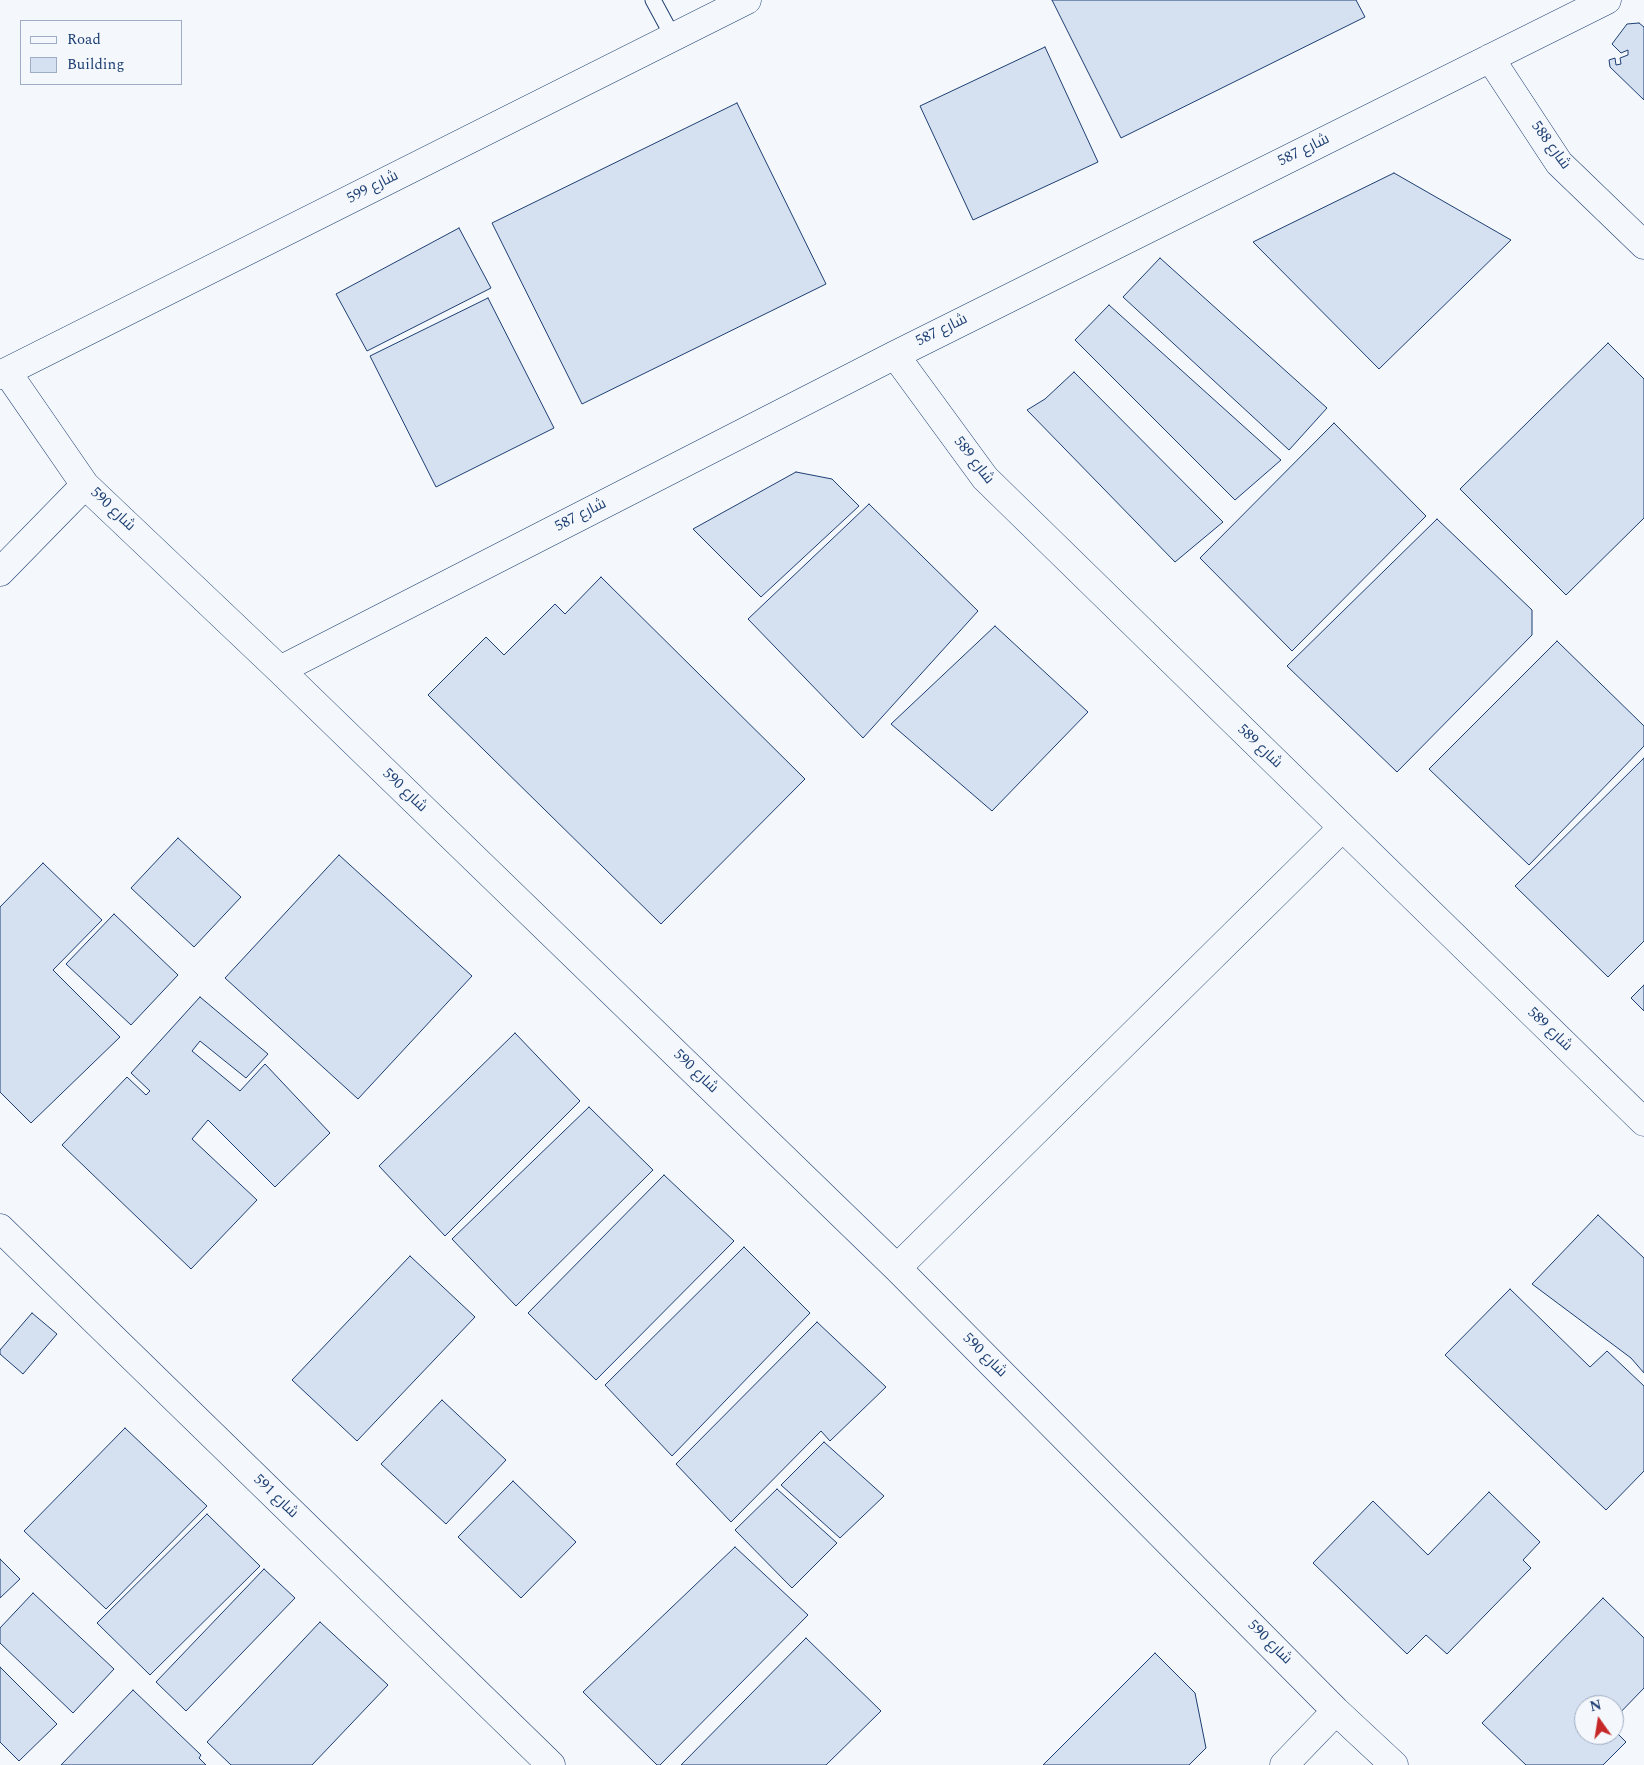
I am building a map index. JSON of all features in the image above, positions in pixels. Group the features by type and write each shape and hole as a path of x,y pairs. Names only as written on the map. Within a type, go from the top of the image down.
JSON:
{"street":[{"name":"شارع 599","path":"4,374 747,0"},
{"name":"شارع 587","path":"280,670 894,355 1607,0"},
{"name":"شارع 588","path":"1490,58 1559,163 1644,244"},
{"name":"شارع 589","path":"894,355 985,478 1644,1122"},
{"name":"شارع 590","path":"4,374 85,485 280,670 897,1268 1336,1711 1394,1765"},
{"path":"0,572 85,485"},
{"path":"897,1268 1342,828"},
{"name":"شارع 591","path":"0,1228 551,1765"},
{"path":"1284,1765 1336,1711"}],"lane":[{"path":"653,0 673,37"}],"building":[{"path":"1052,0 1356,0 1365,17 1121,138"},
{"path":"1639,23 1644,27 1644,100 1610,67 1609,60 1615,58 1616,65 1621,64 1620,58 1628,55 1628,50 1621,53 1612,44 1627,24"},
{"path":"1045,47 1098,162 973,220 920,106"},
{"path":"737,103 826,284 582,404 492,223"},
{"path":"1394,173 1511,240 1379,369 1253,242"},
{"path":"459,228 491,288 367,351 336,294"},
{"path":"1160,258 1327,408 1289,450 1123,297"},
{"path":"488,298 554,428 436,487 370,356"},
{"path":"1109,305 1281,460 1235,500 1075,340"},
{"path":"1608,343 1644,379 1644,518 1566,595 1460,489"},
{"path":"1074,372 1223,522 1175,562 1027,410 1045,399"},
{"path":"1334,423 1426,516 1292,651 1200,558"},
{"path":"796,472 832,479 859,506 761,597 693,529"},
{"path":"869,504 978,611 863,738 748,619"},
{"path":"1437,519 1532,610 1532,635 1397,772 1287,666"},
{"path":"601,577 805,779 661,924 428,695 486,637 504,655 555,604 565,614"},
{"path":"995,626 1088,712 992,811 891,724"},
{"path":"1557,641 1644,726 1644,746 1529,865 1429,769"},
{"path":"1644,758 1644,941 1608,977 1515,886"},
{"path":"178,838 241,897 194,947 131,888"},
{"path":"339,855 472,976 358,1099 225,978"},
{"path":"43,863 102,920 53,970 120,1037 31,1123 0,1092 0,907"},
{"path":"114,914 178,975 131,1025 66,964"},
{"path":"1644,985 1644,1011 1631,998"},
{"path":"200,997 268,1054 246,1078 200,1041 192,1051 240,1091 265,1064 330,1133 275,1187 208,1120 192,1139 257,1200 191,1269 62,1145 127,1077 146,1095 150,1091 131,1073"},
{"path":"515,1033 580,1101 445,1236 379,1166"},
{"path":"589,1107 653,1170 516,1306 452,1239"},
{"path":"664,1175 734,1241 596,1380 528,1313"},
{"path":"1598,1215 1644,1258 1644,1373 1631,1358 1532,1284"},
{"path":"744,1247 810,1313 672,1456 605,1385"},
{"path":"410,1256 475,1317 357,1441 292,1380"},
{"path":"1510,1289 1590,1367 1607,1351 1644,1386 1644,1471 1606,1510 1445,1355"},
{"path":"32,1313 57,1334 23,1374 0,1354 0,1350"},
{"path":"817,1322 886,1387 830,1441 821,1431 731,1522 676,1464"},
{"path":"442,1400 506,1460 446,1524 381,1464"},
{"path":"125,1428 207,1506 106,1609 24,1531"},
{"path":"824,1442 884,1496 840,1538 781,1485"},
{"path":"513,1481 576,1542 521,1598 458,1537"},
{"path":"777,1489 837,1543 792,1588 735,1530"},
{"path":"1489,1492 1540,1542 1523,1560 1531,1568 1447,1654 1426,1635 1407,1654 1313,1563 1373,1501 1428,1555"},
{"path":"207,1514 260,1566 150,1675 97,1623"},
{"path":"735,1547 808,1615 660,1765 657,1765 583,1692"},
{"path":"0,1559 20,1579 0,1598"},
{"path":"264,1569 295,1598 186,1711 156,1682"},
{"path":"33,1593 114,1669 73,1713 0,1643 0,1628"},
{"path":"1603,1598 1644,1638 1644,1688 1624,1709 1624,1695 1574,1695 1574,1745 1623,1745 1603,1765 1526,1765 1482,1723"},
{"path":"320,1622 388,1685 312,1765 231,1765 207,1742"},
{"path":"806,1638 881,1711 826,1765 681,1765"},
{"path":"1155,1653 1195,1693 1206,1748 1189,1765 1043,1765"},
{"path":"0,1667 57,1724 19,1761 0,1742"},
{"path":"133,1690 201,1755 199,1758 206,1765 61,1765"}]}
